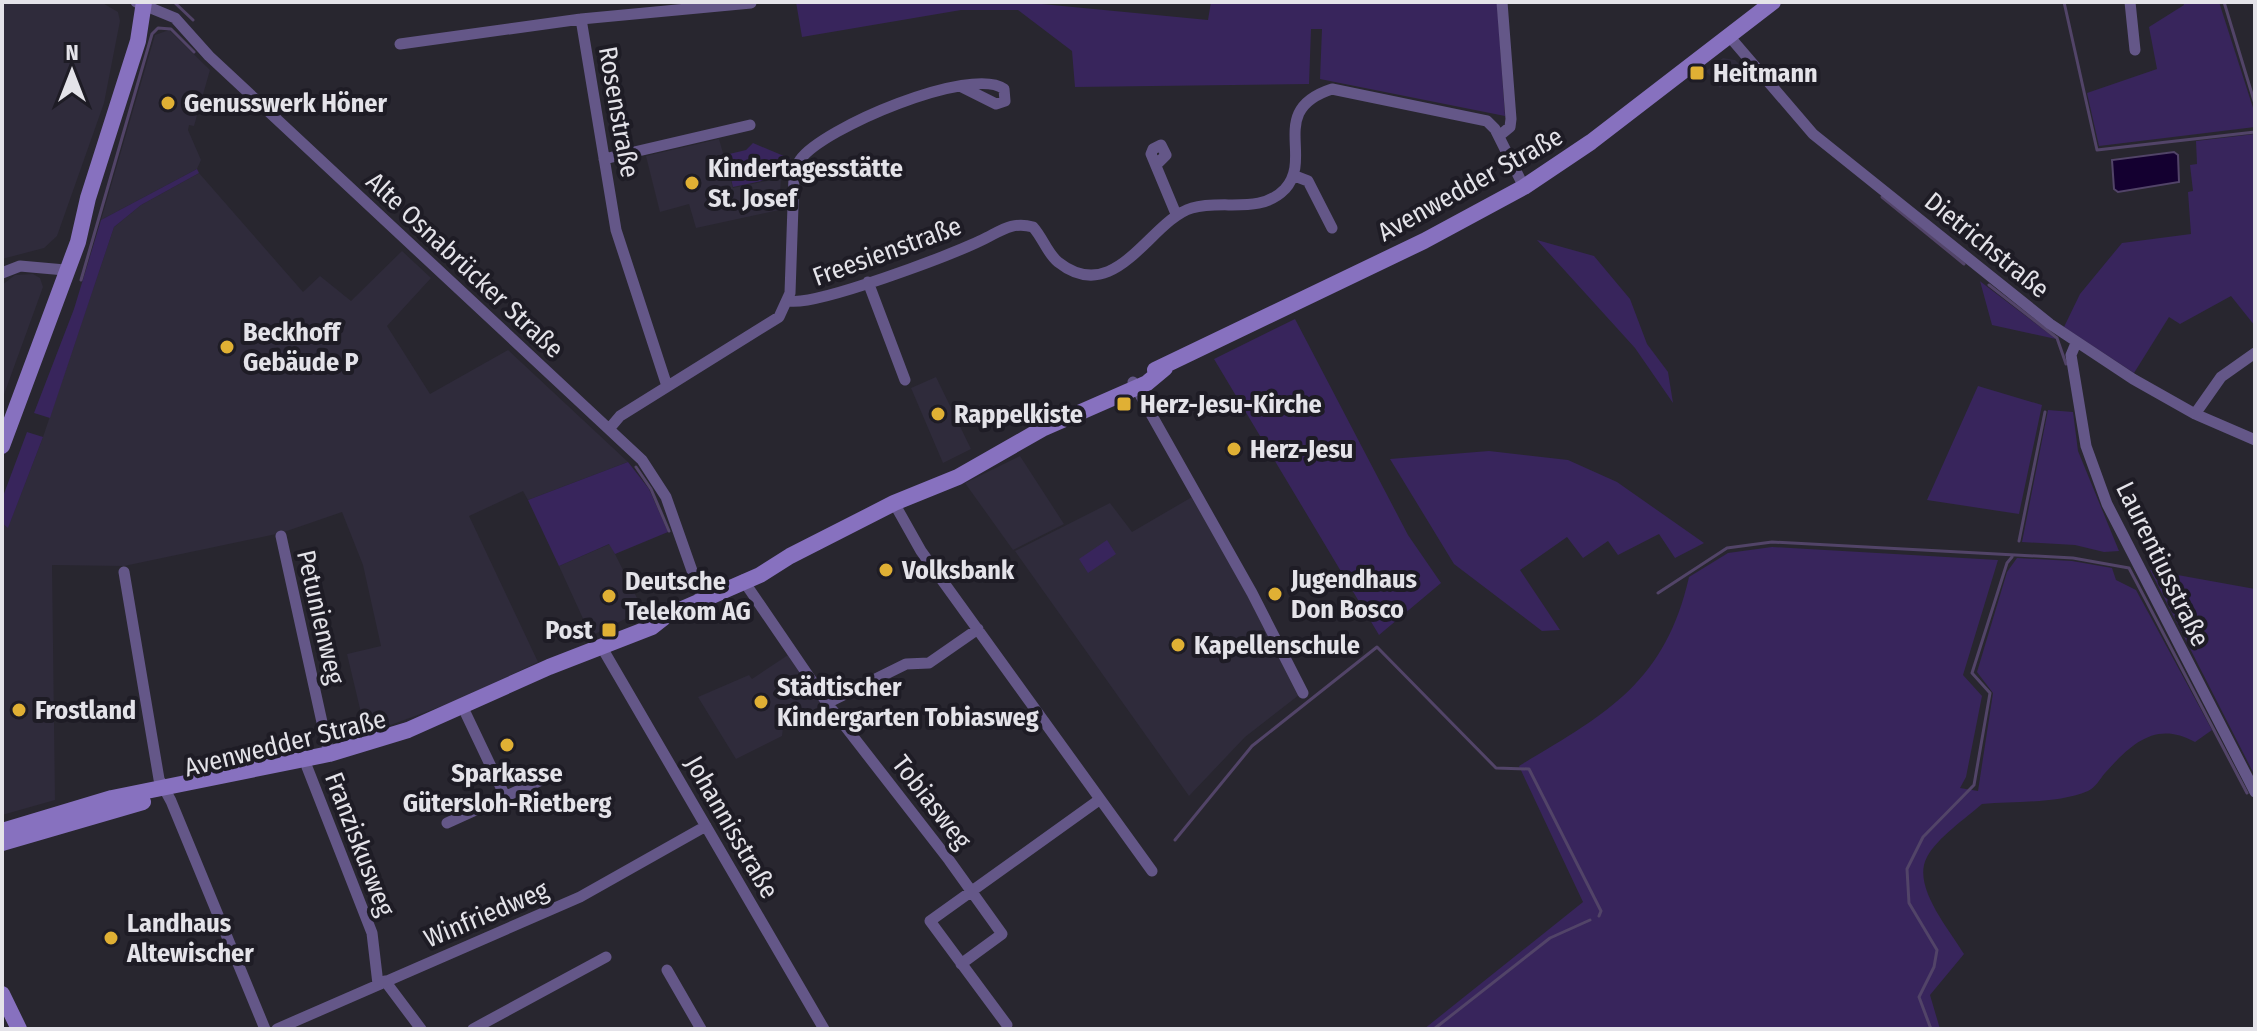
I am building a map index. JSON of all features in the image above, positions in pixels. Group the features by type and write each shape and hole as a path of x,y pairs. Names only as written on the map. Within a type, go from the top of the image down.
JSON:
{"main road":[{"name":"Avenwedder Straße","path":"2,831 329,754 408,730 569,661 630,633 639,624 657,616 666,616 781,565 790,556 894,503 947,482 983,460 1424,241 1524,187 1591,142 1773,2"},
{"path":"2,446 66,265 71,231 88,198 124,77 128,38 141,5"},
{"name":"Avenwedder Straße","path":"2,843 166,791 307,767 369,751 466,714 553,673 569,661"},
{"path":"2,994 19,1029"},
{"path":"2,1016 9,1029"}],"street":[{"path":"1499,136 1510,127 1511,119 1502,2"},
{"path":"2130,2 2135,50"},
{"path":"581,19 751,3"},
{"name":"Alte Osnabrücker Straße","path":"141,5 175,18 209,56 609,429 660,483 702,599"},
{"name":"Rosenstraße","path":"400,44 431,37 581,19 616,230 667,386"},
{"name":"Dietrichstraße","path":"1729,36 1813,134 2076,343 2195,414 2255,440"},
{"path":"789,301 794,177 799,161 860,119 895,103 962,87"},
{"path":"1156,165 1176,214 1204,205 1270,201 1295,176 1293,131 1299,113 1317,94 1332,89 1487,121 1499,136 1524,187"},
{"path":"604,159 750,125"},
{"path":"1295,176 1308,181 1332,228"},
{"name":"Freesienstraße","path":"609,429 620,416 779,317 789,301 803,303 868,282 983,240 998,230 1023,224 1033,227 1057,261 1075,272 1101,272 1122,264 1142,250 1176,214"},
{"path":"2,273 20,266 66,265"},
{"path":"868,282 905,380"},
{"name":"Laurentiusstraße","path":"2076,343 2071,355 2086,446 2102,493 2135,563 2255,792"},
{"path":"2195,414 2221,377 2255,353"},
{"path":"1134,384 1252,593 1303,693"},
{"path":"894,503 921,551 1152,871"},
{"name":"Petunienweg","path":"281,536 329,754"},
{"path":"124,572 166,791 265,1029"},
{"name":"Tobiasweg","path":"744,580 827,703 1002,934 961,964"},
{"path":"827,703 906,664 929,663 978,629"},
{"name":"Johannisstraße","path":"601,646 824,1029"},
{"path":"466,714 505,796"},
{"name":"Franziskusweg","path":"307,767 372,933 381,983"},
{"path":"447,823 546,778"},
{"path":"1007,1025 930,921 1099,800"},
{"name":"Winfriedweg","path":"277,1029 580,897 706,826"},
{"path":"473,1029 606,957"},
{"path":"667,970 701,1029"},
{"path":"381,983 421,1029"}],"shaded area":[{"path":"2,2 101,2 118,12 120,21 104,103 57,236 44,248 2,259"},
{"path":"796,2 1021,2 1208,20 1211,2 1497,2 1505,116 1320,79 1322,29 1311,29 1309,84 1075,87 1072,51 1018,10 961,10 802,37"},
{"path":"2183,2 2219,2 2255,114 2255,127 2099,146 2087,93 2157,69 2149,27 2184,5"},
{"path":"169,30 210,70 194,126 189,125 188,130 201,160 197,169 101,220 155,35"},
{"path":"1723,58 1735,60 1743,68 1720,88 1706,71"},
{"path":"2255,134 2255,326 2231,296 2180,324 2169,317 2134,373 2064,327 2080,294 2122,243 2191,234 2188,192 2193,191 2190,165 2197,164 2196,141"},
{"name":"Kindertagesstätte St. Josef","path":"719,139 733,188 781,178 779,210 696,228 689,204 660,212 646,156"},
{"path":"753,143 791,159 786,171 770,175 771,179 733,187 725,155 746,150"},
{"path":"2174,152 2178,155 2179,182 2118,192 2114,189 2112,160"},
{"path":"197,169 199,173 141,205 114,227 50,418 34,413 74,309 101,220"},
{"path":"199,173 303,292 320,276 351,301 402,251 431,278 387,326 430,394 508,350 628,462 528,500 523,491 469,516 538,662 461,699 366,734 347,654 381,646 363,565 342,512 281,533 124,566 52,565 55,800 2,815 2,523 8,527 43,437 114,227 141,205"},
{"path":"1537,240 1594,256 1630,299 1647,344 1668,372 1673,403 1635,348"},
{"path":"33,274 40,278 43,287 2,400 2,285 15,275"},
{"path":"1981,282 2056,339 1992,325"},
{"path":"1295,319 1408,535 1441,583 1379,635 1214,359"},
{"name":"Rappelkiste","path":"936,377 971,449 943,463 911,388"},
{"path":"1978,386 2042,405 2019,514 1927,500"},
{"path":"2048,410 2073,412 2078,451 2119,551 2022,542"},
{"path":"27,432 43,437 8,528 2,523 2,499"},
{"path":"1489,451 1568,460 1617,482 1704,543 1675,558 1659,534 1618,555 1608,541 1583,558 1567,537 1520,570 1560,630 1542,631 1454,564 1390,459"},
{"path":"1020,456 1064,524 1013,550 965,483"},
{"path":"628,462 649,489 668,532 615,554 609,544 559,566 528,500"},
{"name":"Kapellenschule","path":"1192,497 1250,594 1299,695 1245,737 1189,796 1015,551 1110,503 1132,532"},
{"path":"1107,540 1116,554 1088,573 1079,559"},
{"path":"610,544 643,610 591,636 559,566"},
{"path":"1772,547 1998,560 1963,675 1982,696 1966,777 1960,788 1978,791 1993,693 1977,672 2007,572 2017,558 2072,561 2112,568 2116,580 2136,590 2212,730 2195,742 2168,733 2145,738 2125,753 2093,788 2076,795 2049,800 1982,804 1938,842 1927,857 1923,869 1924,881 1934,907 1964,954 1930,995 1940,1029 1424,1029 1583,902 1519,766 1605,711 1648,670 1665,644 1689,577 1728,553"},
{"path":"2150,570 2255,589 2255,776"},
{"name":"Städtischer Kindergarten Tobiasweg","path":"788,655 825,708 783,728 782,736 736,759 698,697 749,675 752,679"}],"waterway":[{"path":"174,2 193,20"},
{"path":"2064,2 2097,150 2255,132"},
{"path":"2224,2 2255,104"},
{"path":"81,280 152,34 158,28 171,29 194,52"},
{"path":"1882,197 1964,264"},
{"path":"1989,285 2057,338 2066,364"},
{"path":"2019,541 2045,412"},
{"path":"636,467 651,489 669,531"},
{"path":"1658,593 1727,548 1772,542 2073,558 2129,568 2247,793"},
{"path":"1931,1029 1919,997 1934,967 1937,950 1909,903 1907,869 1923,837 1974,785 1990,693 1972,673 2007,563 2012,557"},
{"path":"1175,840 1252,746 1377,647 1496,768 1529,769 1601,911 1599,916"},
{"path":"1434,1029 1550,938 1590,920"}],"place":[{"name":"Heitmann","path":"1697,73"},
{"name":"Genusswerk Höner","path":"168,103"},
{"name":"Kindertagesstätte St. Josef","path":"692,183"},
{"name":"Beckhoff Gebäude P","path":"227,347"},
{"name":"Herz-Jesu-Kirche","path":"1124,404"},
{"name":"Rappelkiste","path":"938,414"},
{"name":"Herz-Jesu","path":"1234,449"},
{"name":"Volksbank","path":"886,570"},
{"name":"Jugendhaus Don Bosco","path":"1275,594"},
{"name":"Deutsche Telekom AG","path":"609,596"},
{"name":"Post","path":"609,630"},
{"name":"Kapellenschule","path":"1178,645"},
{"name":"Städtischer Kindergarten Tobiasweg","path":"761,702"},
{"name":"Frostland","path":"19,710"},
{"name":"Sparkasse Gütersloh-Rietberg","path":"507,745"},
{"name":"Landhaus Altewischer","path":"111,938"}]}
